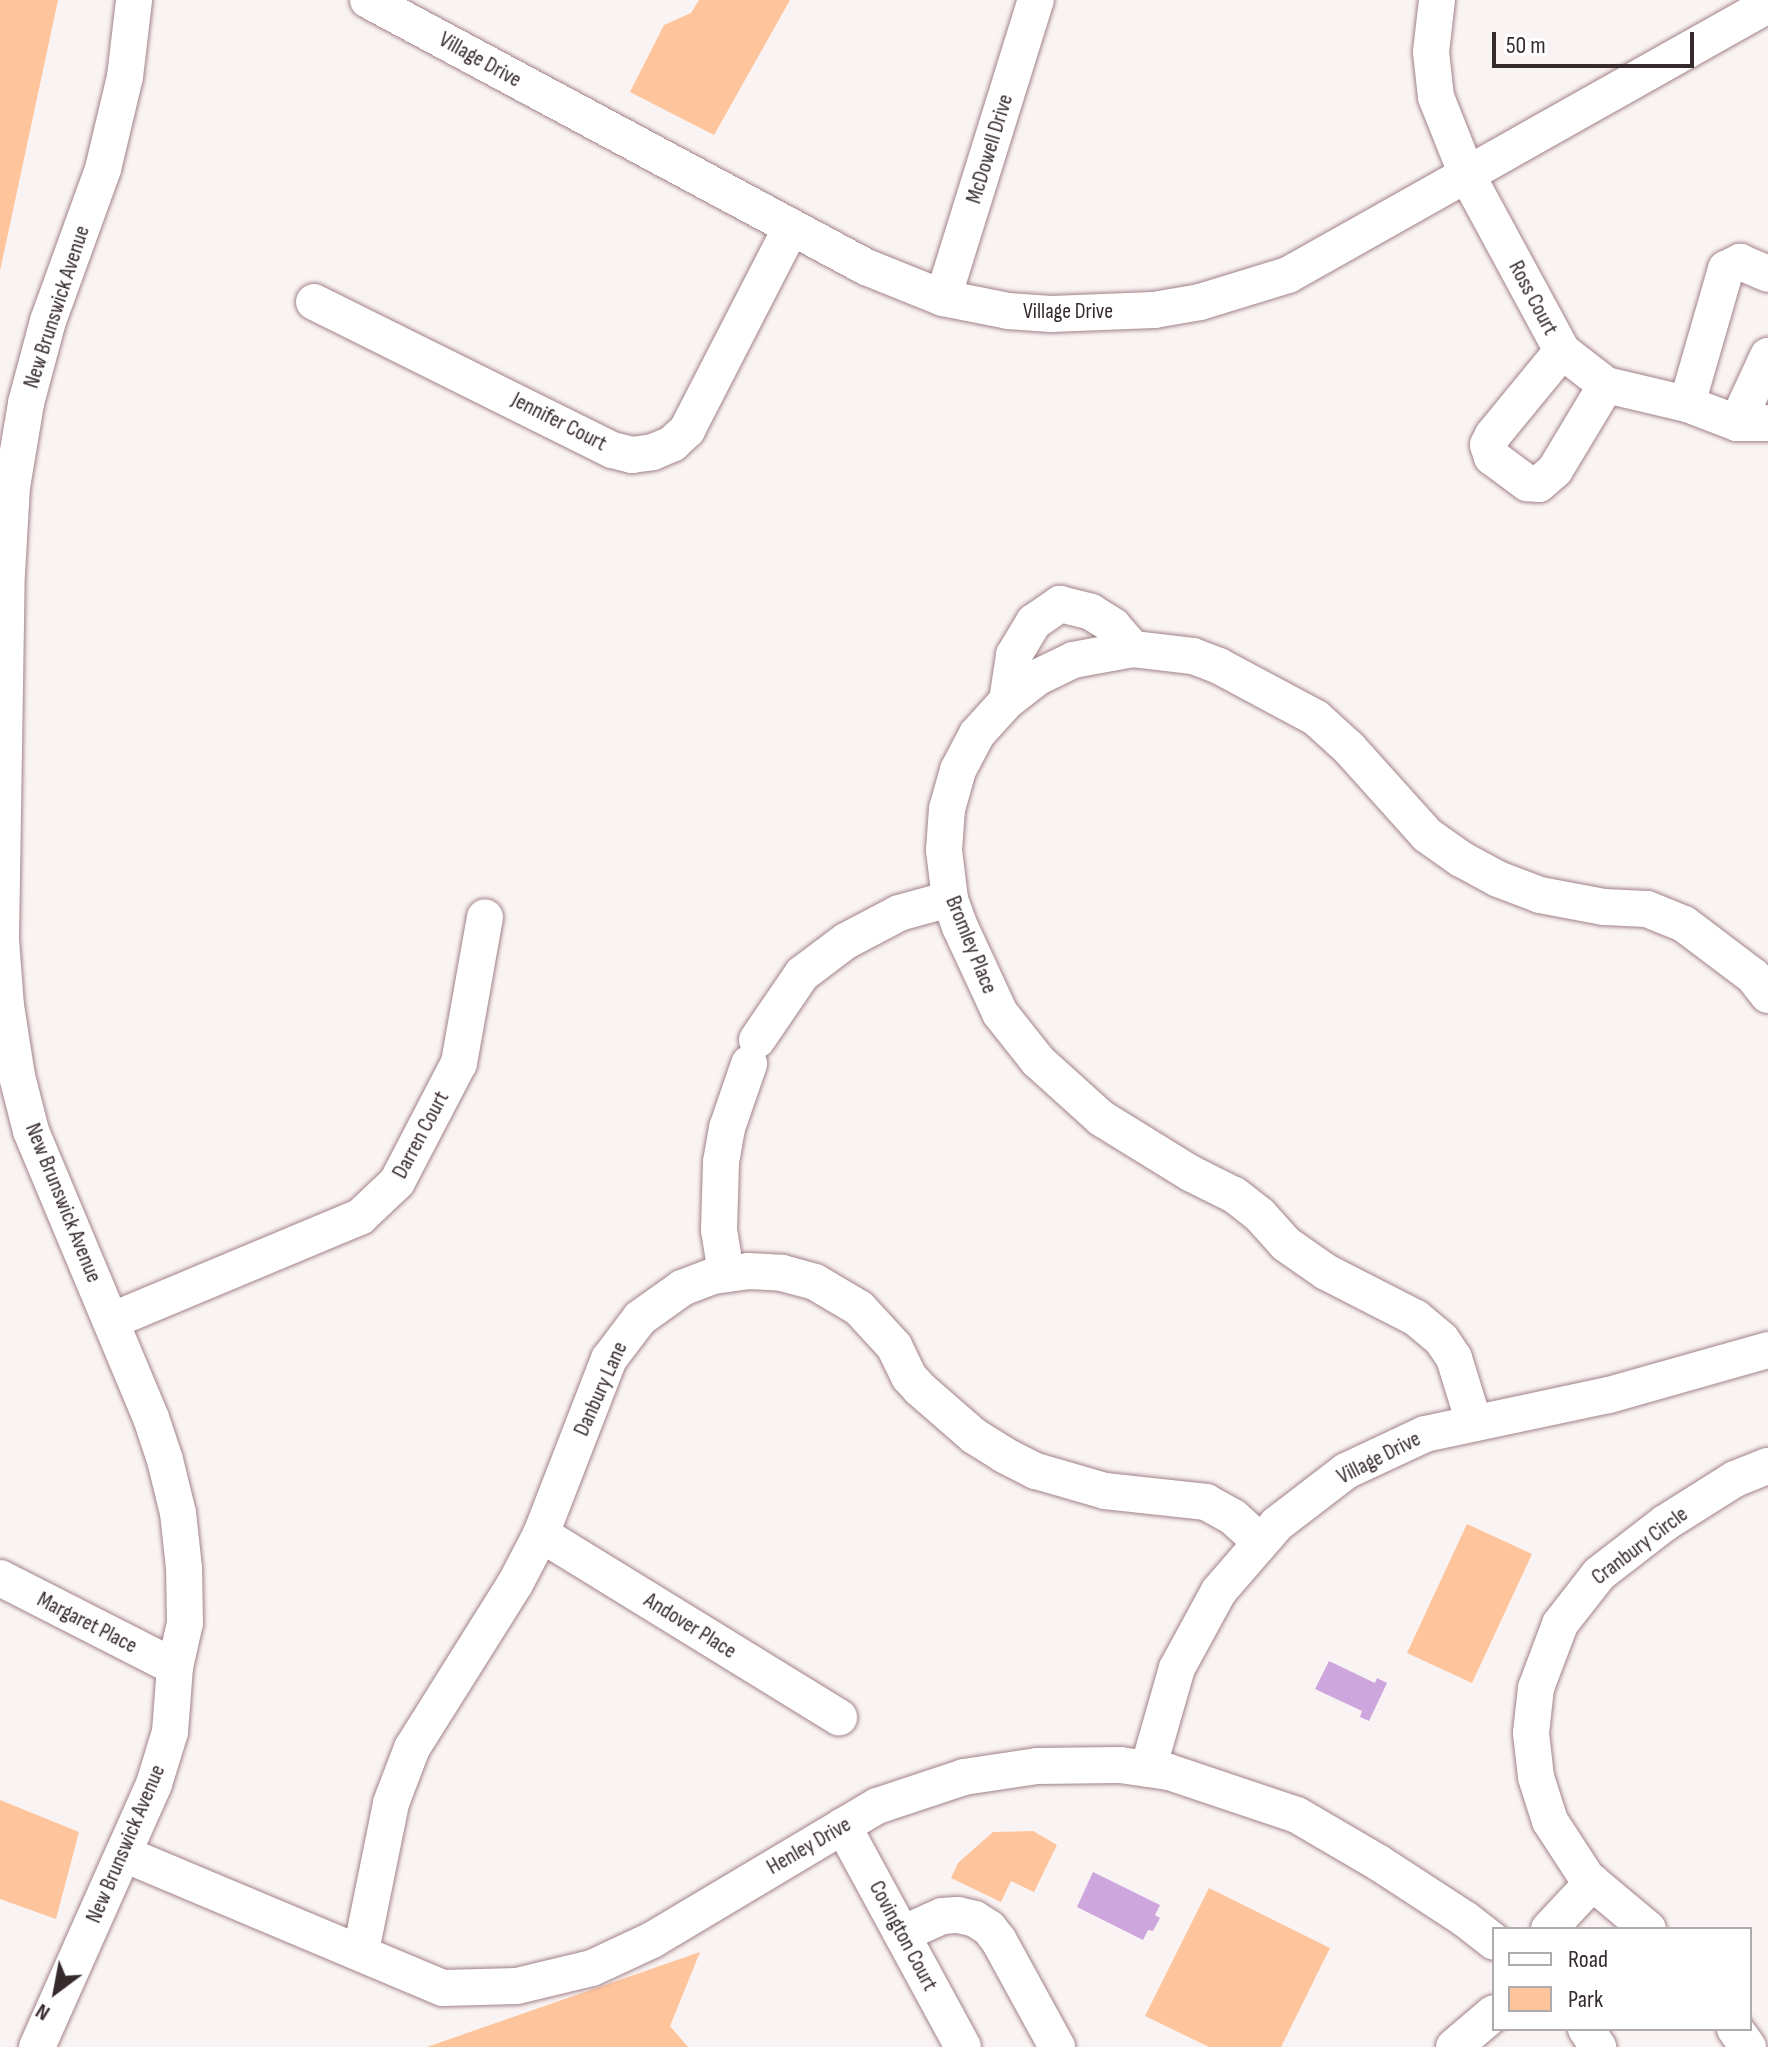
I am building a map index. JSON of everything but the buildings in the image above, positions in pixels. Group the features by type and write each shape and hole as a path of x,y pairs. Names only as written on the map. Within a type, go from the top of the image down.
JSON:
{"street":[{"name":"New Brunswick Avenue","path":"37,2047 154,1784 170,1732 175,1667 185,1623 184,1568 178,1513 151,1418 31,1131 17,1076 6,1006 1,940 7,573 12,487 26,403 48,321 103,169 125,77 134,0"},
{"name":"Village Drive","path":"368,0 790,230 866,267 943,298 1008,311 1051,314 1154,310 1200,302 1288,275 1768,5"},
{"name":"McDowell Drive","path":"943,298 1036,0"},
{"path":"1437,0 1431,52 1436,97 1467,175"},
{"name":"Ross Court","path":"1467,175 1562,351 1606,385 1752,423"},
{"name":"Jennifer Court","path":"314,302 612,450 632,455 653,452 672,444 687,430 790,230"},
{"path":"1687,404 1726,269 1740,262 1768,274"},
{"path":"1562,351 1493,435 1488,445 1492,457 1527,483 1539,484 1555,470 1606,385"},
{"path":"1752,423 1768,356"},
{"path":"1007,701 1014,655 1034,622 1060,604 1091,612 1113,626 1133,649"},
{"name":"Bromley Place","path":"1474,1423 1454,1358 1441,1339 1416,1318 1326,1272 1286,1244 1260,1215 1234,1195 1190,1173 1101,1118 1038,1061 1000,1013 974,964 950,899 944,830 954,783 977,734 1007,701 1036,678 1073,660 1133,649 1193,656 1316,718 1349,748 1427,835 1498,879 1540,895 1604,907 1647,909 1684,924 1753,976 1768,995"},
{"path":"726,1273 719,1230 721,1162 730,1117 753,1052 802,974 835,949 899,913 950,899"},
{"name":"Darren Court","path":"111,1321 360,1217 397,1182 459,1063 485,917"},
{"name":"Danbury Lane","path":"361,1951 391,1803 412,1748 515,1584 541,1534 603,1374 618,1344 640,1318 667,1296 698,1281 726,1273 782,1273 815,1282 846,1298 883,1332 920,1389 974,1436 1004,1455 1048,1475 1105,1491 1206,1502 1233,1517 1260,1541"},
{"name":"Village Drive","path":"1148,1769 1162,1710 1196,1628 1219,1591 1260,1541 1310,1496 1359,1464 1425,1434 1609,1395 1768,1350"},
{"name":"Cranbury Circle","path":"1646,1927 1593,1882 1561,1841 1536,1777 1532,1710 1549,1644 1572,1605 1599,1574 1665,1523 1735,1479 1768,1466"},
{"name":"Andover Place","path":"541,1534 839,1717"},
{"name":"Margaret Place","path":"0,1578 175,1667"},
{"name":"Henley Drive","path":"124,1854 443,1988 517,1986 592,1968 652,1940 877,1806 964,1777 1037,1766 1120,1765 1169,1772 1297,1815 1379,1863 1465,1919 1492,1940"},
{"name":"Covington Court","path":"843,1826 963,2047"},
{"path":"1551,1927 1593,1882"},
{"path":"902,1934 942,1916 958,1915 975,1919 989,1928 1057,2047"},
{"path":"1454,2047 1492,2015"}],"green space":[{"path":"0,0 58,0 0,271"},
{"path":"699,0 790,0 714,135 630,92 664,25 691,13"},
{"path":"1467,1524 1532,1554 1472,1683 1407,1653"},
{"path":"0,1800 79,1832 56,1919 0,1899"},
{"path":"1033,1831 1057,1845 1034,1892 1011,1881 1001,1902 951,1878 958,1863 993,1832"},
{"path":"1209,1888 1330,1948 1281,2047 1209,2047 1145,2016"},
{"path":"700,1952 670,2026 688,2047 427,2047"}],"shaded area":[{"path":"1329,1661 1375,1683 1377,1678 1387,1683 1369,1721 1360,1717 1362,1711 1315,1689"},
{"path":"1093,1872 1160,1905 1155,1915 1160,1918 1153,1931 1148,1930 1143,1940 1077,1907"}]}
